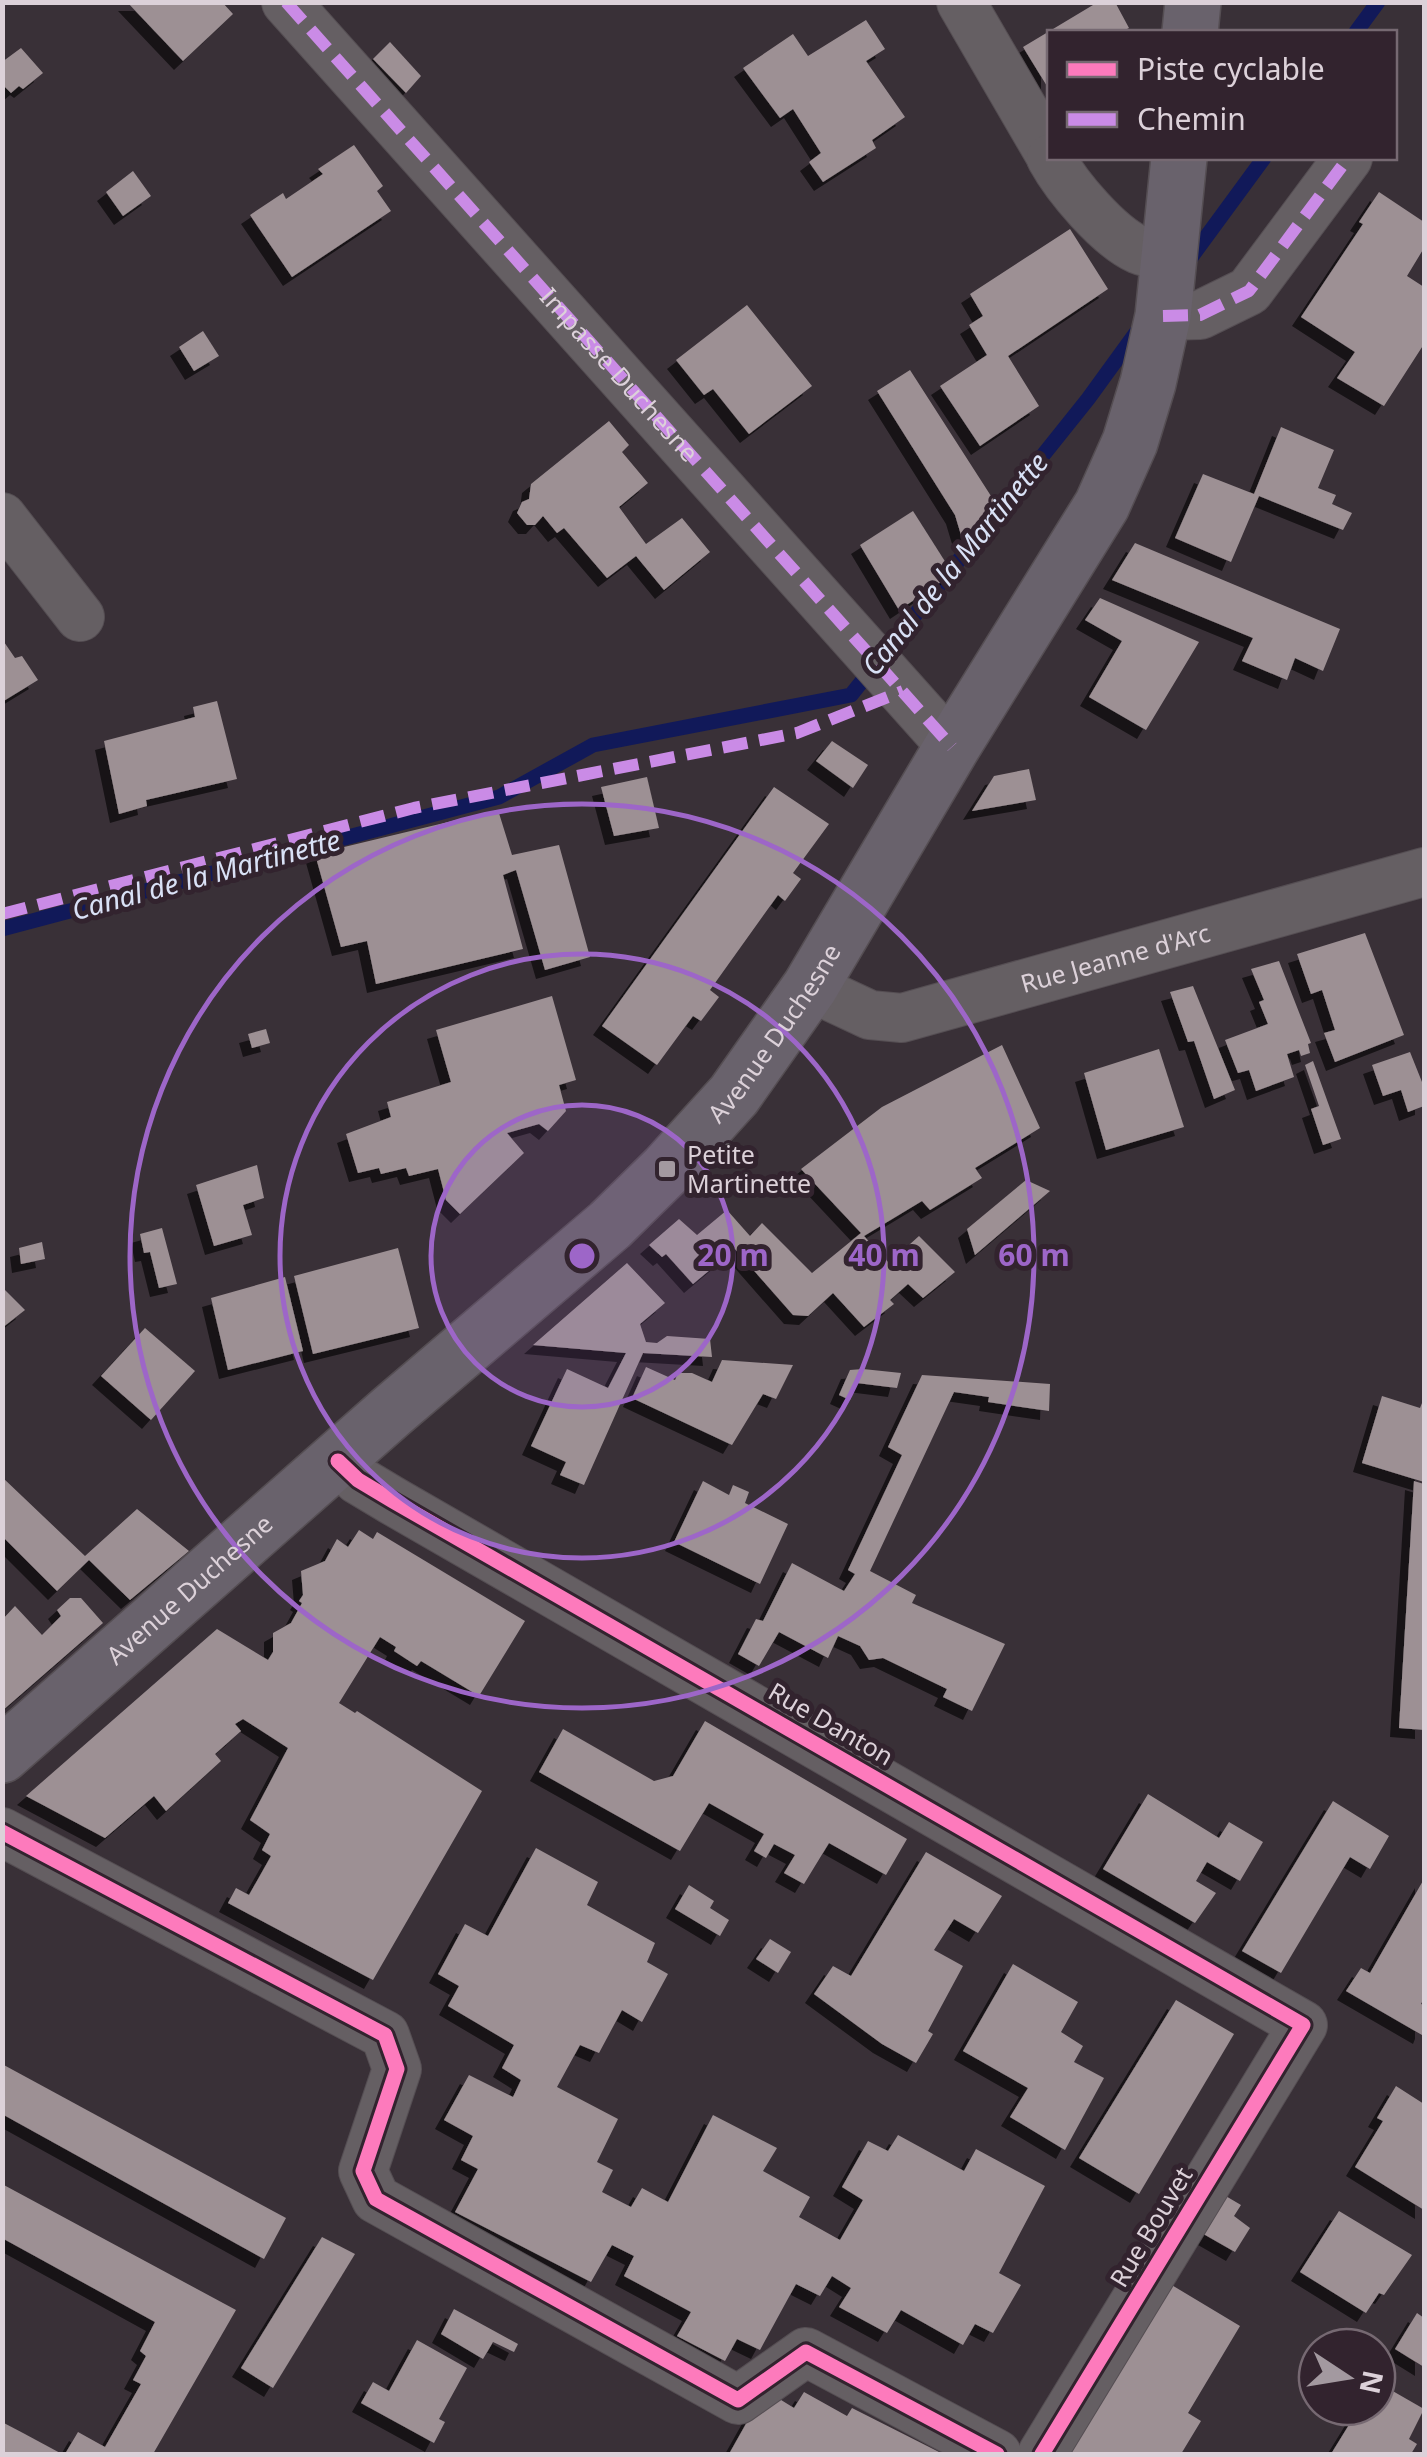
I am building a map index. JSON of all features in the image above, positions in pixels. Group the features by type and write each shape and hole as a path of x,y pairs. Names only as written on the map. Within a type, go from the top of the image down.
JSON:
{"main road":[{"path":"1190,30 1193,2"},
{"name":"Avenue Duchesne","path":"2,1755 610,1225 734,1095 810,987 952,746 1102,505 1130,442 1148,383 1162,316 1179,160"}],"street":[{"name":"Impasse Duchesne","path":"286,2 952,746"},
{"path":"961,2 1047,151"},
{"path":"1052,160 1062,178 1119,238 1141,252 1170,256"},
{"path":"1162,316 1200,315 1249,291 1347,160"},
{"path":"2,517 80,617"},
{"name":"Rue Jeanne d'Arc","path":"810,987 870,1014 902,1018 1424,872"},
{"name":"Rue Danton","path":"338,1461 358,1480 393,1501 1303,2025"},
{"path":"2,1832 385,2035 397,2069 363,2171 376,2199 738,2400 806,2352 997,2454"},
{"name":"Rue Bouvet","path":"1042,2454 1303,2025"}],"building":[{"path":"127,2 222,2 233,14 183,61"},
{"path":"1098,2 1115,2 1129,28 1125,30 1051,30"},
{"path":"866,20 885,49 866,61 905,117 872,140 876,148 823,182 809,162 821,153 793,109 780,118 743,68 793,34 808,56"},
{"path":"1047,33 1047,86 1023,47"},
{"path":"390,42 421,76 406,93 373,59"},
{"path":"21,48 43,73 11,93 2,84 2,62"},
{"path":"354,145 383,186 377,191 391,211 292,277 250,215 283,193 286,199 323,174 318,169"},
{"path":"133,171 151,196 123,216 106,192"},
{"path":"1379,192 1424,222 1424,248 1407,276 1424,287 1424,344 1384,406 1337,378 1355,352 1301,317 1363,224 1359,222"},
{"path":"1070,229 1108,289 1008,356 1039,406 980,446 940,386 987,355 969,325 983,316 970,294"},
{"path":"747,305 812,386 749,434 713,389 704,395 676,360"},
{"path":"203,331 219,356 194,371 179,347"},
{"path":"910,370 1000,510 979,540 961,535 955,515 877,391"},
{"path":"609,421 629,445 622,452 648,483 619,507 646,544 682,518 710,552 664,590 636,556 607,578 564,528 557,533 543,516 535,525 527,525 517,513 522,502 529,499 531,484"},
{"path":"1281,427 1334,450 1318,488 1336,495 1332,504 1352,513 1343,530 1259,496 1231,562 1175,538 1203,474 1254,494"},
{"path":"913,511 953,574 899,610 860,545"},
{"path":"1135,543 1340,629 1323,671 1295,658 1287,680 1242,661 1253,638 1112,580"},
{"path":"1100,598 1199,642 1146,730 1089,697 1122,641 1085,620"},
{"path":"2,639 15,658 22,656 38,680 2,702"},
{"path":"217,701 237,779 146,800 147,806 119,814 104,741 195,717 193,707"},
{"path":"832,741 868,765 853,788 816,761"},
{"path":"1029,769 1036,800 972,811 994,776"},
{"path":"647,777 659,828 614,836 601,787"},
{"path":"774,787 829,824 793,873 801,879 785,901 778,895 710,990 719,997 701,1021 693,1016 657,1065 602,1026"},
{"path":"498,810 512,855 559,845 590,957 545,970 516,870 503,875 523,949 376,984 367,941 341,947 315,854"},
{"path":"1365,933 1404,1035 1335,1062 1324,1033 1335,1030 1322,990 1311,994 1297,954"},
{"path":"1279,961 1311,1043 1310,1053 1301,1056 1299,1050 1287,1054 1294,1077 1256,1091 1249,1070 1238,1073 1225,1040 1268,1024 1259,1002 1264,1000 1251,969"},
{"path":"1193,986 1235,1090 1214,1099 1194,1041 1188,1042 1170,992"},
{"path":"552,996 576,1080 559,1085 566,1111 548,1131 539,1124 507,1133 524,1153 460,1214 446,1200 438,1169 409,1176 406,1168 381,1174 379,1168 358,1173 346,1134 391,1117 387,1102 451,1082 436,1030"},
{"path":"266,1029 270,1043 252,1048 248,1034"},
{"path":"1002,1045 1040,1128 975,1168 982,1178 930,1210 922,1201 864,1236 889,1263 919,1236 955,1272 923,1298 908,1284 890,1300 894,1304 864,1327 833,1293 808,1316 793,1315 735,1249 693,1284 666,1254 662,1257 649,1245 679,1219 697,1235 727,1210 750,1236 762,1223 812,1273 861,1233 801,1169 882,1107"},
{"path":"1159,1049 1184,1127 1106,1150 1084,1073"},
{"path":"1410,1052 1424,1087 1424,1106 1408,1112 1401,1090 1383,1096 1372,1065"},
{"path":"1313,1061 1341,1139 1323,1145 1311,1109 1319,1106 1305,1065"},
{"path":"257,1165 264,1198 243,1205 252,1235 214,1246 196,1185"},
{"path":"1026,1180 1050,1191 975,1255 967,1229"},
{"path":"162,1228 177,1284 159,1288 150,1252 144,1253 140,1234"},
{"path":"42,1242 45,1259 21,1264 19,1248"},
{"path":"398,1248 419,1328 313,1354 294,1276"},
{"path":"627,1263 665,1303 640,1324 646,1342 657,1343 667,1336 710,1339 712,1357 643,1353 584,1485 560,1475 566,1462 531,1446 567,1369 608,1388 626,1353 533,1345"},
{"path":"285,1277 303,1351 228,1370 211,1298"},
{"path":"2,1287 25,1310 2,1328"},
{"path":"145,1328 195,1371 151,1420 101,1376"},
{"path":"722,1360 793,1365 776,1399 763,1394 732,1445 632,1398 646,1367 675,1380 678,1373 692,1373 712,1382"},
{"path":"850,1370 901,1373 897,1388 857,1383 850,1400 839,1395"},
{"path":"922,1375 1050,1384 1049,1411 988,1402 989,1397 954,1392 870,1571 916,1595 912,1603 1005,1644 972,1711 943,1697 947,1689 883,1658 869,1660 860,1646 838,1636 828,1658 779,1632 759,1666 738,1654 756,1619 763,1621 792,1563 844,1591 855,1574 848,1570 902,1455 888,1447"},
{"path":"1382,1396 1420,1408 1424,1398 1424,1482 1362,1463"},
{"path":"2,1477 85,1556 137,1509 189,1551 130,1600 89,1560 57,1591 2,1536"},
{"path":"703,1481 729,1495 733,1485 749,1492 745,1503 788,1524 760,1584 674,1542"},
{"path":"1414,1481 1424,1484 1424,1730 1399,1728"},
{"path":"359,1530 373,1539 377,1532 525,1621 479,1696 421,1661 417,1666 380,1637 339,1703 482,1791 373,1980 228,1903 236,1888 249,1895 271,1856 262,1850 270,1834 250,1820 288,1748 243,1719 235,1724 241,1731 215,1754 221,1761 166,1811 154,1796 105,1838 26,1796 217,1629 268,1660 273,1652 273,1633 291,1623 302,1603 301,1571 325,1561 337,1539 348,1547"},
{"path":"70,1598 81,1598 103,1623 2,1711 2,1620 15,1606 42,1635 61,1616 57,1610"},
{"path":"705,1721 907,1839 886,1875 829,1843 804,1884 784,1873 795,1855 774,1844 766,1858 754,1851 764,1834 709,1803 680,1851 539,1772 563,1729 654,1781 673,1776"},
{"path":"1148,1794 1219,1838 1229,1822 1263,1842 1240,1881 1207,1862 1196,1881 1216,1893 1195,1923 1103,1869"},
{"path":"1333,1801 1389,1836 1370,1869 1350,1857 1281,1973 1242,1951"},
{"path":"536,1848 598,1882 587,1905 655,1943 647,1962 668,1974 642,2022 622,2010 599,2053 580,2045 557,2087 618,2119 597,2162 613,2170 602,2192 631,2207 642,2188 668,2202 713,2115 777,2148 763,2171 810,2197 799,2217 840,2240 863,2200 842,2187 868,2141 888,2151 898,2135 964,2171 976,2149 1045,2186 999,2273 1021,2285 993,2333 975,2324 963,2345 901,2310 887,2333 839,2307 851,2288 832,2276 820,2296 796,2284 760,2350 737,2339 725,2361 677,2336 691,2312 624,2276 634,2256 612,2245 591,2282 455,2212 478,2169 461,2160 473,2136 444,2120 469,2075 513,2097 521,2080 502,2068 514,2045 448,2006 459,1986 438,1974 465,1924 488,1936"},
{"path":"926,1852 1002,1896 978,1933 954,1919 934,1950 963,1966 928,2031 933,2034 916,2063 882,2044 814,1994 833,1966 851,1976"},
{"path":"1424,1879 1422,2035 1346,1991 1361,1968 1370,1973"},
{"path":"689,1885 714,1901 710,1908 729,1920 720,1936 675,1909"},
{"path":"770,1939 791,1952 778,1973 756,1959"},
{"path":"1013,1964 1078,2002 1061,2032 1083,2046 1074,2062 1104,2078 1065,2150 1010,2117 1028,2088 963,2051"},
{"path":"1176,2000 1234,2034 1139,2194 1079,2158"},
{"path":"2,2064 286,2218 264,2259 2,2114"},
{"path":"1396,2086 1424,2104 1424,2210 1355,2167 1383,2121 1377,2118"},
{"path":"2,2184 236,2310 153,2454 65,2454 78,2432 105,2447 141,2384 133,2380 146,2356 140,2351 155,2322 2,2238"},
{"path":"1224,2195 1241,2205 1234,2216 1250,2228 1235,2252 1200,2232"},
{"path":"1339,2211 1412,2255 1366,2313 1300,2272"},
{"path":"322,2237 355,2254 273,2388 241,2368"},
{"path":"1170,2284 1240,2326 1188,2413 1201,2421 1181,2454 1068,2454"},
{"path":"454,2309 518,2344 514,2352 493,2342 483,2359 441,2334"},
{"path":"1417,2313 1424,2318 1424,2367 1397,2350"},
{"path":"417,2340 467,2368 439,2419 445,2422 434,2443 361,2403 373,2382 389,2391"},
{"path":"765,2390 794,2408 804,2392 847,2416 852,2408 943,2454 729,2454"},
{"path":"1397,2393 1424,2409 1409,2439 1417,2444 1411,2454 1331,2454 1348,2427 1397,2427"},
{"path":"2,2422 23,2433 62,2454 2,2454"}],"waterway":[{"name":"Canal de la Martinette","path":"1357,30 1378,2"},
{"name":"Canal de la Martinette","path":"1187,263 1263,160"},
{"name":"Canal de la Martinette","path":"2,929 499,797 593,745 851,695 1088,399 1141,326"}],"marked path":[{"path":"286,2 952,747"},
{"path":"1163,316 1200,315 1249,291 1347,160"},
{"path":"2,914 414,808 797,733 903,691"}],"cycle path":[{"path":"338,1461 358,1480 393,1501 1303,2025 1042,2454"},
{"path":"2,1832 385,2035 397,2069 363,2171 376,2199 738,2400 806,2352 997,2454"}],"place":[{"name":"Petite Martinette","path":"667,1169"}]}
